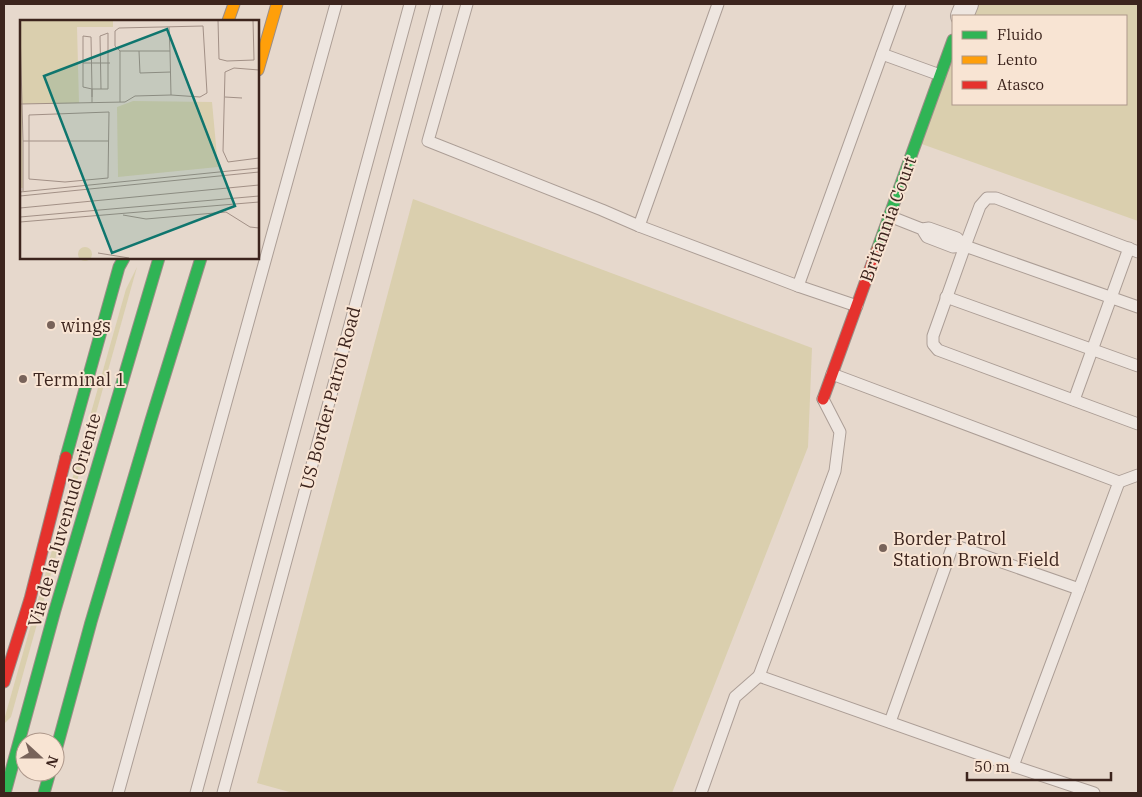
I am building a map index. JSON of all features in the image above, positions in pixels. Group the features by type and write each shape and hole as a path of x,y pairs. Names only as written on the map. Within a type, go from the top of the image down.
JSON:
{"main road":[{"path":"228,20 234,4"},
{"path":"259,67 277,4"},
{"name":"Britannia Court","path":"823,399 952,43"},
{"path":"4,682 30,599 69,441 87,377 119,267 123,259"},
{"name":"Via de la Juventud Oriente","path":"21,732 159,259"},
{"path":"61,732 94,613 201,259"},
{"path":"4,759 15,752"},
{"name":"Via de la Juventud Oriente","path":"5,793 15,755"}],"lane":[{"path":"118,793 336,4"},
{"path":"196,793 410,4"},
{"name":"US Border Patrol Road","path":"222,793 437,4"},
{"path":"467,4 428,141 639,226 798,286 857,306"},
{"path":"639,226 718,4"},
{"path":"798,286 900,4"},
{"path":"882,54 940,76"},
{"path":"1074,400 1111,298 1134,250 996,198 987,198 980,206 946,297 933,336 933,344 938,350 1138,424"},
{"path":"889,216 922,229 927,236 953,247 965,246 1138,308"},
{"path":"946,297 1138,366"},
{"path":"832,374 1119,482 1138,475"},
{"path":"701,793 735,697 759,676 835,471 840,432 823,399"},
{"path":"1013,766 1119,482"},
{"path":"890,722 953,546 1079,589"},
{"path":"759,676 1094,793"}],"shaded area":[{"path":"967,4 1138,4 1138,221 916,142 952,43 952,105 1127,105 1127,15 962,15"},
{"path":"413,199 812,348 808,447 672,793 293,793 257,783"},
{"path":"137,267 11,717 4,724 126,289"}],"traffic: fast":[{"path":"877,250 952,43"},
{"path":"66,457 119,267 123,259"},
{"path":"5,793 55,610 159,259"},
{"path":"61,732 91,622 201,259"},
{"path":"44,793 47,782"}],"traffic: slow":[{"path":"228,20 234,4"},
{"path":"259,67 277,4"}],"traffic: jam":[{"path":"823,399 877,250"},
{"path":"4,682 30,599 66,457"}],"place":[{"name":"wings","path":"51,325"},
{"name":"Terminal 1","path":"23,379"},
{"name":"Border Patrol Station Brown Field","path":"883,548"}]}
